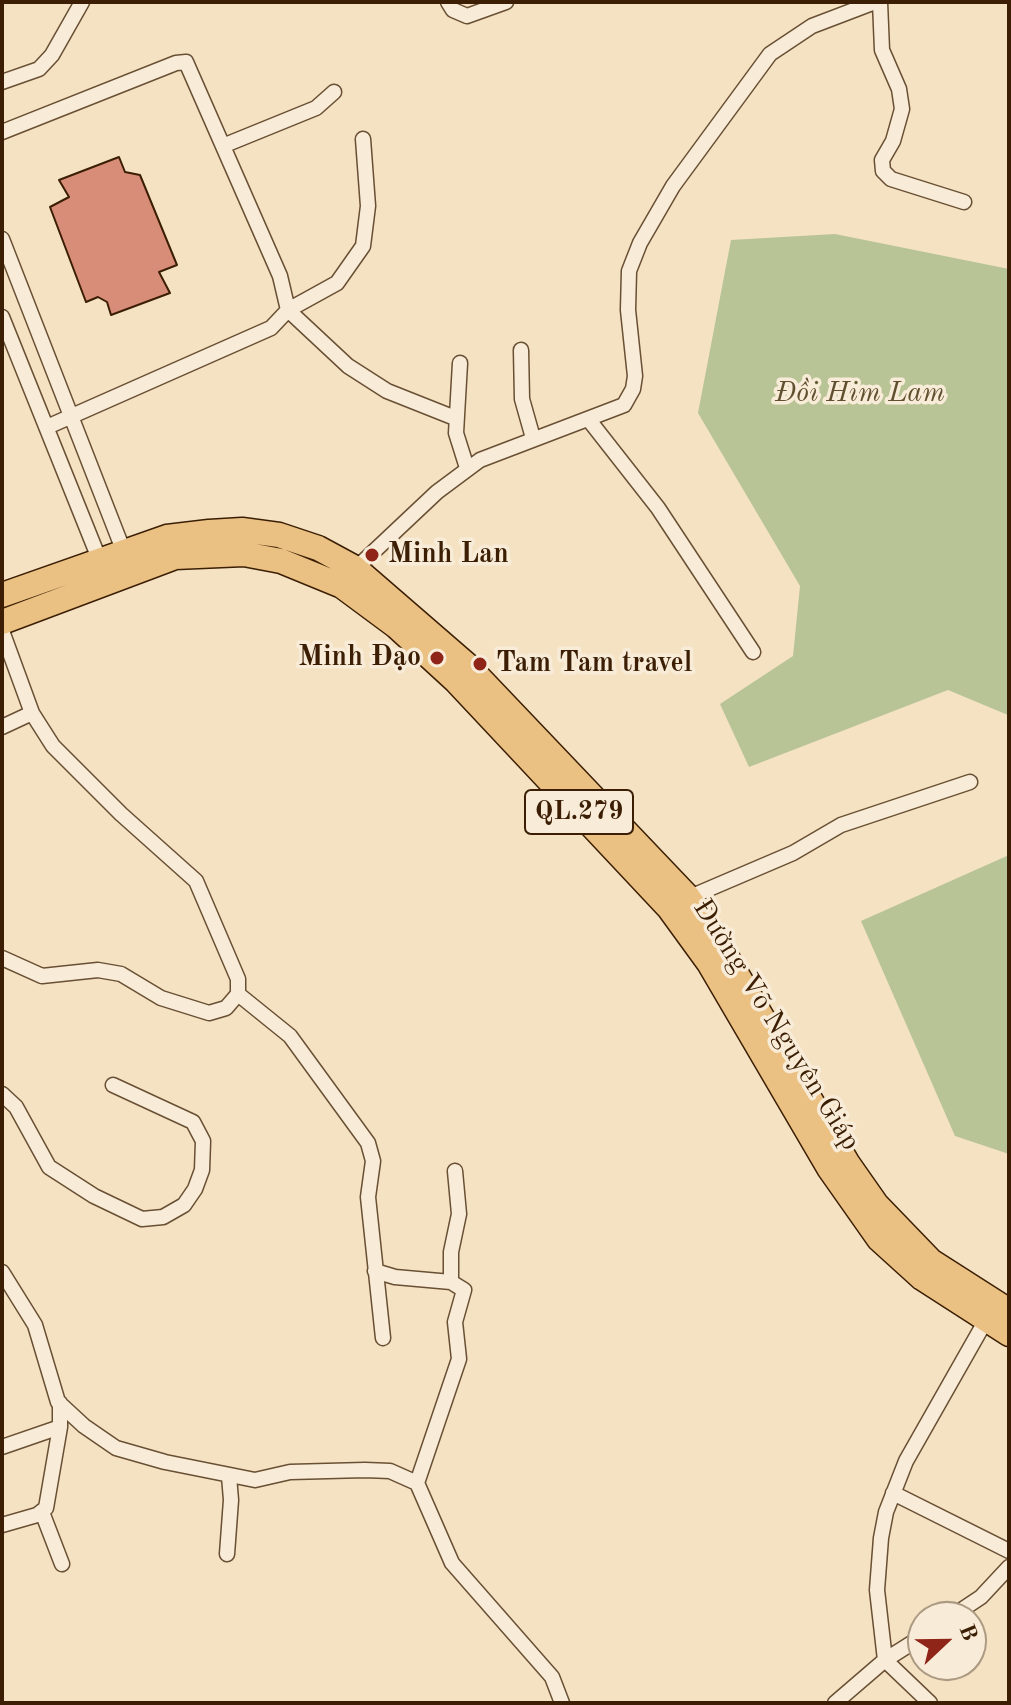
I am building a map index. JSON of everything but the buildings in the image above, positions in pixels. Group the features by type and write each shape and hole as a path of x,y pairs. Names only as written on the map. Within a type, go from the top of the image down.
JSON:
{"highway":[{"name":"Đường Võ Nguyên Giáp","path":"2,595 167,537 242,530 279,535 318,548 678,903 709,963 829,1168 866,1223 906,1266 997,1311 1009,1334"},
{"name":"Đường Võ Nguyên Giáp","path":"2,622 175,557 244,554 348,577"}],"street":[{"path":"2,82 39,69 52,55 82,2"},
{"path":"448,2 453,10 467,16 506,2"},
{"path":"348,577 467,468 533,438 624,405 633,389 627,297 629,271 640,243 673,186 770,54 812,26 878,2 882,50 899,89 902,109 893,141 882,160 883,171 891,179 964,202"},
{"path":"2,132 176,63 186,62 280,276 288,310 348,366 387,391 455,418"},
{"path":"225,145 316,108 334,92"},
{"path":"47,427 271,328 288,310 337,283 363,246 368,206 363,139"},
{"path":"2,239 9,279 72,418 124,552"},
{"path":"2,317 100,561"},
{"path":"521,350 522,399 533,438"},
{"path":"460,363 456,438 467,468"},
{"path":"589,420 658,508 753,652"},
{"path":"2,631 32,713 53,746 121,814 196,881 238,979 238,994 226,1008 209,1013 161,998 121,974 98,970 42,976 2,958"},
{"path":"2,727 32,713"},
{"path":"678,903 793,853 841,825 970,782"},
{"path":"238,994 290,1036 368,1143 373,1161 368,1197 383,1338"},
{"path":"2,1094 16,1107 49,1167 94,1196 142,1219 163,1217 184,1205 195,1189 202,1170 203,1141 193,1122 113,1085"},
{"path":"451,1282 451,1252 459,1214 455,1171"},
{"path":"375,1271 395,1277 451,1282 464,1290 455,1322 459,1359 417,1483 452,1563 552,1677 562,1703"},
{"path":"2,1272 35,1325 60,1403 60,1427 42,1512 62,1564"},
{"path":"930,1703 885,1660 878,1565 886,1512 916,1440 997,1311"},
{"path":"60,1403 84,1426 116,1448 229,1476 255,1480 290,1472 365,1470 390,1471 417,1483"},
{"path":"2,1447 60,1427"},
{"path":"227,1554 229,1476"},
{"path":"893,1493 1009,1551"},
{"path":"2,1525 42,1512"},
{"path":"975,1601 1009,1567"},
{"path":"835,1703 885,1660 907,1646"}],"green space":[{"name":"Đồi Him Lam","path":"835,234 1009,269 1009,720 1008,715 948,690 749,767 720,704 793,656 800,586 698,413 731,240"},
{"path":"1009,855 1009,1154 955,1136 861,921"}],"place":[{"name":"Minh Lan","path":"372,555"},
{"name":"Minh Đạo","path":"437,658"},
{"name":"Tam Tam travel","path":"480,664"}]}
